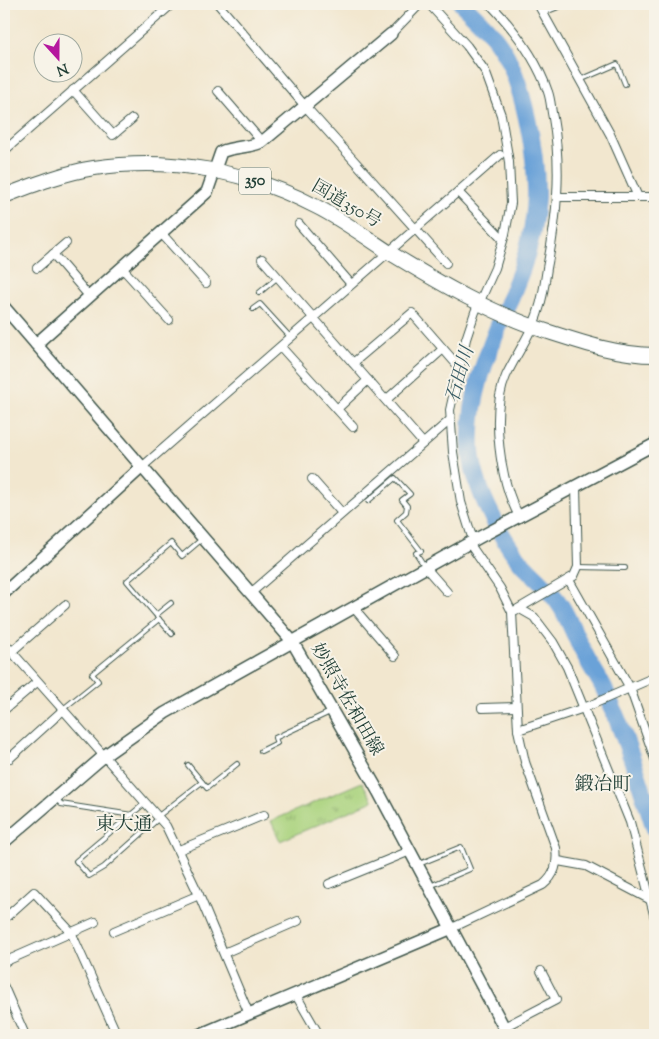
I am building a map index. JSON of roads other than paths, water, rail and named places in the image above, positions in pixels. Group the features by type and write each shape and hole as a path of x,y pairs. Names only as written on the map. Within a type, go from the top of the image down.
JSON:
{"highway":[{"name":"国道350号","path":"4,196 57,176 93,168 164,164 215,169 268,184 318,207 389,252 480,304 530,326 592,346 638,355 655,355"}],"street":[{"path":"4,151 172,4"},
{"path":"218,4 305,106 446,263"},
{"path":"36,344 207,192 221,152 230,148 252,146 262,142 390,34 420,4"},
{"path":"429,4 467,46 485,71 495,94 507,149 511,203 495,268 466,339 449,421 461,502 471,534 500,588 520,609 534,617 553,642 567,666 586,707 630,822 655,918"},
{"path":"491,4 513,28 548,92 558,146 556,224 538,312 506,376 499,395 497,413 499,447 518,516"},
{"path":"538,4 610,134 638,197"},
{"path":"73,90 114,135 132,118"},
{"path":"218,91 262,142"},
{"path":"4,593 142,467 500,155"},
{"path":"458,192 503,239"},
{"path":"558,197 655,197"},
{"path":"299,224 351,284"},
{"path":"162,233 206,283"},
{"path":"37,268 66,242"},
{"path":"53,254 89,296"},
{"path":"262,259 423,443"},
{"path":"122,268 169,320"},
{"path":"4,307 252,592 292,641 165,713 104,756 4,842"},
{"path":"353,363 412,313 459,367"},
{"path":"280,347 353,427"},
{"path":"386,400 443,349"},
{"path":"337,409 368,380"},
{"path":"252,592 449,421"},
{"name":"妙照寺佐和田線","path":"506,1031 410,851 292,641 518,516 655,444"},
{"path":"312,479 342,513"},
{"path":"520,609 574,576 578,566 576,486"},
{"path":"425,568 447,592"},
{"path":"566,582 627,689 652,741 655,759"},
{"path":"65,605 6,648 166,826 199,895 249,1014"},
{"path":"353,608 394,656"},
{"path":"199,1035 452,928 550,880 558,861 556,848 525,762 518,730 516,707 520,609"},
{"path":"518,730 586,707 655,677"},
{"path":"4,710 37,682"},
{"path":"482,708 516,707"},
{"path":"10,758 62,711"},
{"path":"179,850 264,815"},
{"path":"329,884 410,851"},
{"path":"558,861 586,866 649,899"},
{"path":"4,919 34,892 72,932 117,1035"},
{"path":"114,931 199,895"},
{"path":"4,962 95,922"},
{"path":"224,953 298,922"},
{"path":"506,1031 556,1000 541,972"},
{"path":"4,987 25,1035"},
{"path":"296,994 319,1035"}],"lane":[{"path":"543,13 566,4"},
{"path":"580,80 617,64 625,84"},
{"path":"260,293 278,277"},
{"path":"253,309 260,304 291,338"},
{"path":"368,501 395,478 410,494 402,500 407,506 406,512 396,520 421,551 416,553 425,568"},
{"path":"172,634 127,581 171,544 182,556 204,538"},
{"path":"578,566 625,568"},
{"path":"62,711 98,681 92,674 171,603"},
{"path":"261,751 277,743 275,738 332,712"},
{"path":"188,765 207,788 237,764"},
{"path":"145,803 76,861 89,876 104,867 158,818 202,782"},
{"path":"55,798 61,804 132,815"},
{"path":"417,865 461,847 470,869 429,886"}],"waterway":[{"name":"石田川","path":"462,4 495,38 508,59 522,96 531,139 536,180 535,215 527,251 487,357 474,402 471,450 476,478 488,508 503,537 520,561 558,601 604,688 626,743 655,829"}],"district":[{"name":"鍛冶町","path":"603,785"},
{"name":"東大通","path":"124,825"}]}
